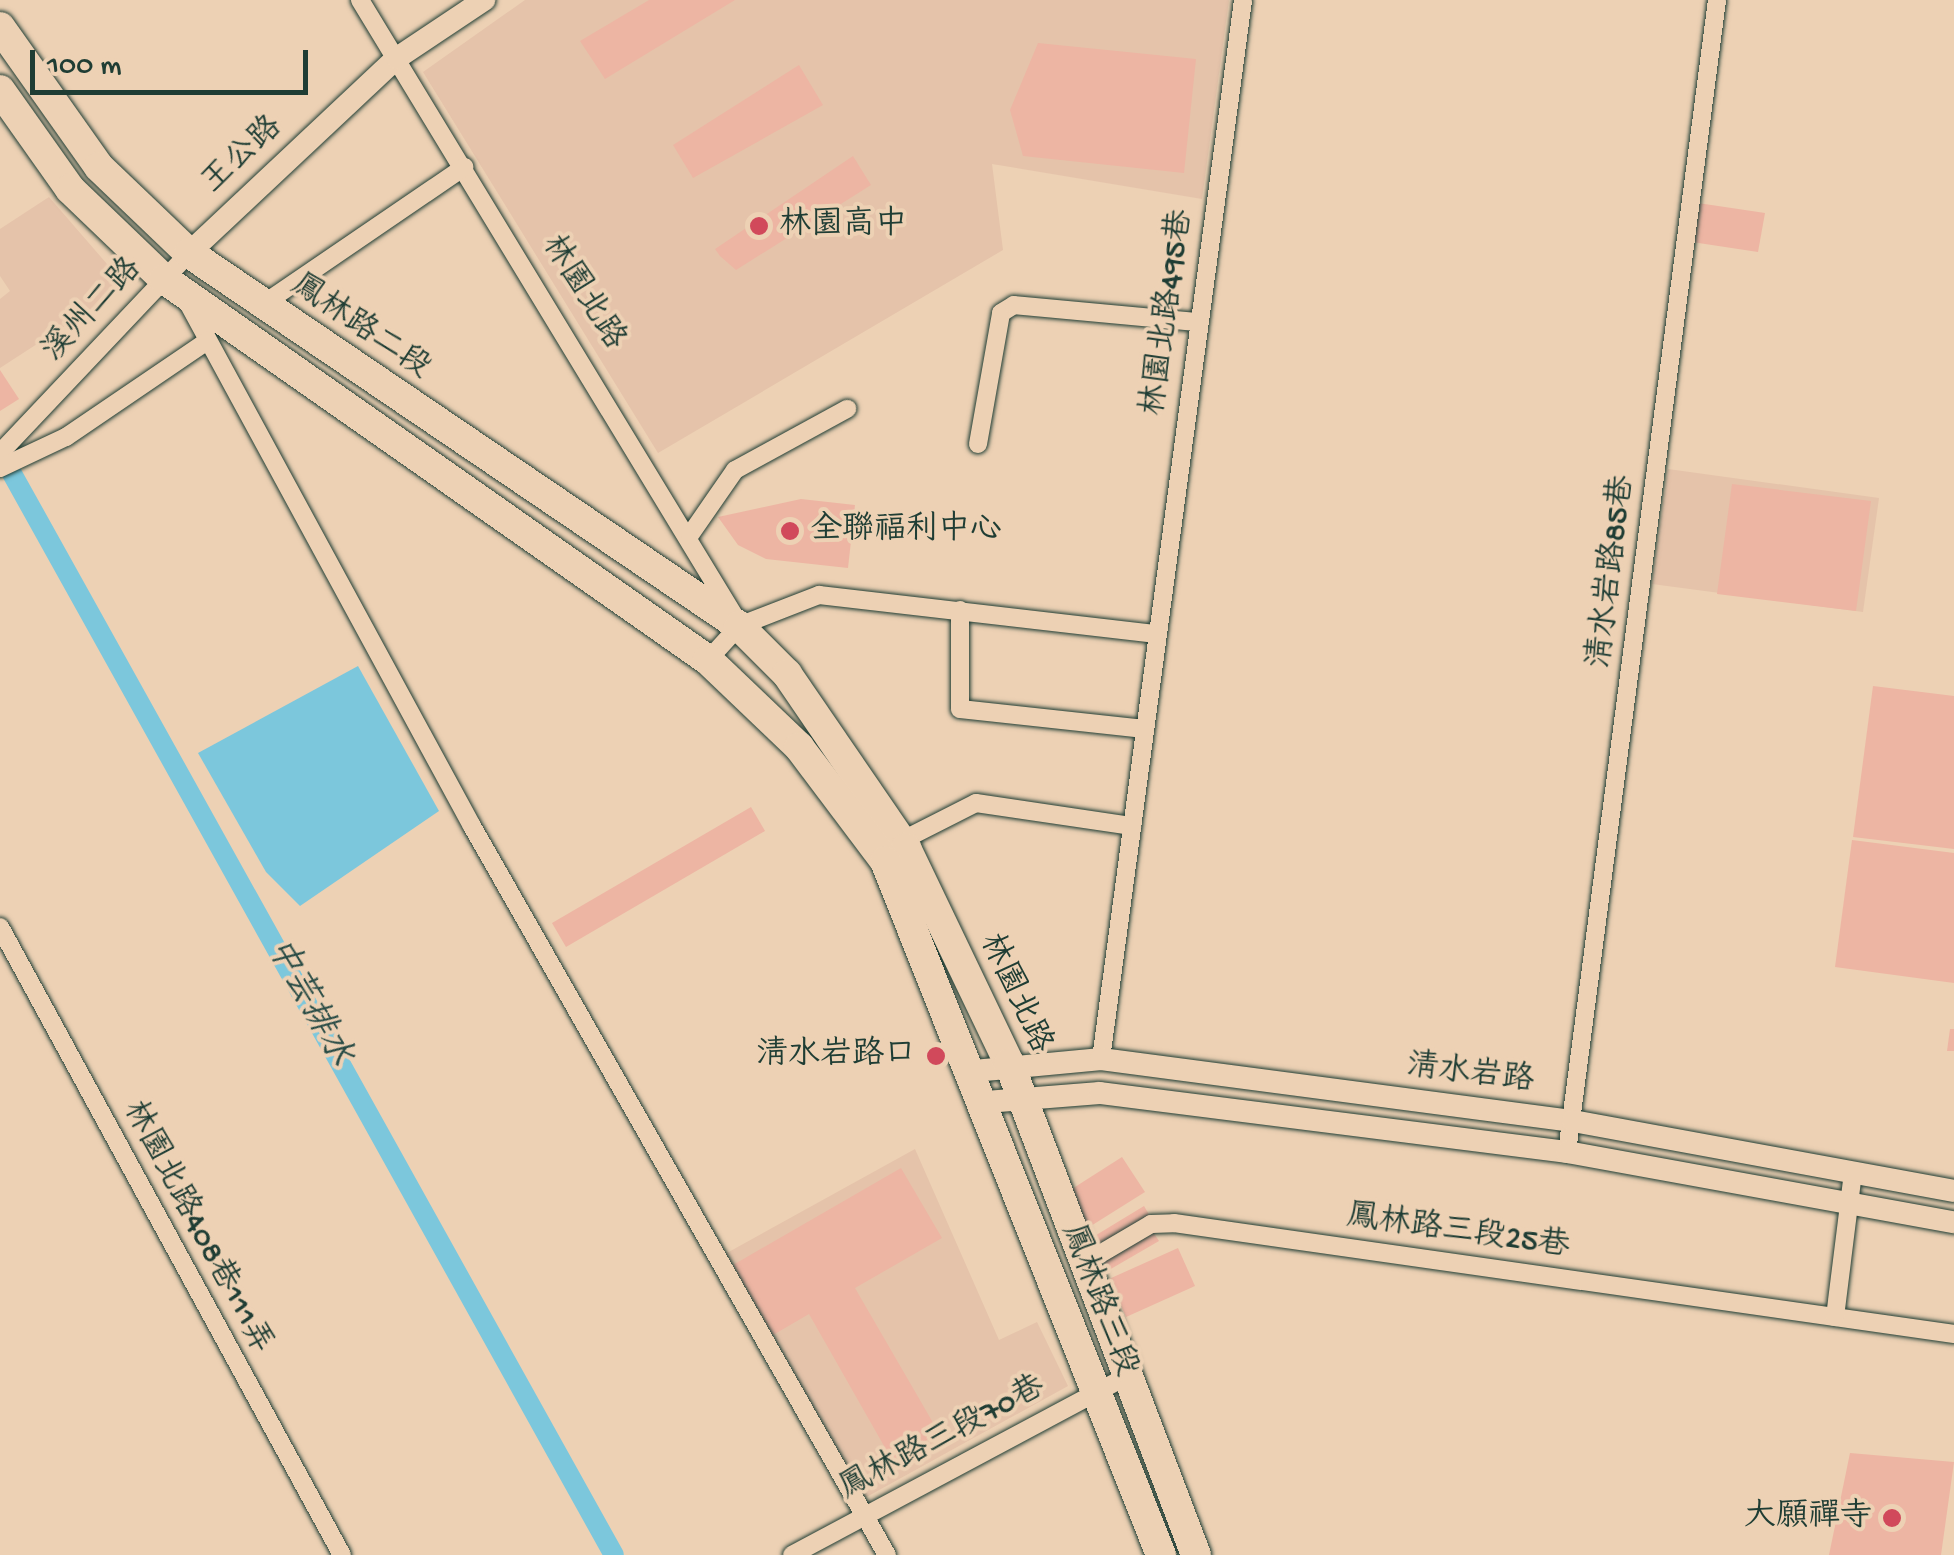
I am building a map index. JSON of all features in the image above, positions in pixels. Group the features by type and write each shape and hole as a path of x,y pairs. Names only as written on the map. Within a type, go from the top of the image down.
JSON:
{"main road":[{"name":"鳳林路二段","path":"0,27 99,167 189,253 739,626"},
{"path":"0,90 70,189 174,287 708,660"},
{"name":"林園北路","path":"739,626 826,725 901,841 1010,1063 1022,1096"},
{"name":"林園北路","path":"708,660 799,747 885,862 974,1070"},
{"name":"鳳林路三段","path":"974,1070 1094,1393 1161,1555"},
{"name":"鳳林路三段","path":"1022,1096 1124,1378 1196,1555"}],"street":[{"name":"林園北路","path":"360,0 690,535 739,626"},
{"name":"王公路","path":"189,253 397,58 484,0"},
{"name":"林園北路495巷","path":"1101,1059 1242,0"},
{"name":"清水岩路85巷","path":"1566,1152 1716,0"},
{"path":"262,305 464,168"},
{"name":"溪州二路","path":"10,452 174,287 189,253"},
{"path":"174,287 888,1555"},
{"path":"978,444 1001,313 1014,305 1198,322"},
{"path":"0,468 10,452 207,341"},
{"path":"690,535 735,470 846,409"},
{"path":"708,660 739,626 820,595 1157,634"},
{"path":"960,610 960,709 1145,729"},
{"path":"901,841 976,803 1132,826"},
{"name":"林園北路408巷111弄","path":"0,928 342,1555"},
{"name":"清水岩路","path":"974,1070 1010,1063 1101,1059 1573,1121 1954,1190"},
{"name":"清水岩路","path":"986,1102 1022,1096 1100,1093 1566,1152 1954,1222"},
{"path":"1835,1317 1853,1172"},
{"name":"鳳林路三段25巷","path":"1083,1264 1151,1224 1174,1223 1954,1334"},
{"name":"鳳林路三段70巷","path":"792,1555 1124,1378"}],"shaded area":[{"name":"林園高中","path":"525,0 1229,0 1202,199 992,164 1003,250 658,453 423,72"},
{"path":"49,197 120,279 111,296 0,368 0,299 10,291 0,276 0,229"},
{"path":"1668,469 1879,498 1863,612 1652,584"},
{"path":"915,1149 999,1340 1037,1322 1068,1386 861,1500 725,1254"}],"water":[{"path":"358,666 439,811 300,906 266,872 198,753"}],"building":[{"path":"649,0 735,0 605,79 580,41"},
{"path":"1038,43 1196,59 1184,173 1023,156 1010,110"},
{"path":"799,65 823,105 693,178 673,145"},
{"path":"853,156 871,185 736,270 715,249"},
{"path":"1698,203 1765,213 1758,252 1692,242"},
{"path":"0,370 19,399 0,411"},
{"path":"1732,484 1871,501 1856,611 1717,594"},
{"name":"全聯福利中心","path":"801,499 855,505 848,568 766,559 738,545 718,517"},
{"path":"1873,686 1954,696 1954,849 1853,837"},
{"path":"751,807 765,831 566,947 552,923"},
{"path":"1852,840 1954,853 1954,983 1835,967"},
{"path":"1950,1029 1954,1029 1954,1051 1947,1051"},
{"path":"1122,1157 1145,1192 1086,1229 1064,1194"},
{"path":"901,1168 942,1238 855,1288 939,1433 892,1460 809,1314 773,1335 733,1265"},
{"path":"1144,1206 1150,1216 1095,1251 1088,1240"},
{"path":"1151,1229 1159,1241 1109,1270 1102,1258"},
{"path":"1178,1248 1195,1286 1126,1317 1109,1279"},
{"name":"大願禪寺","path":"1850,1453 1954,1462 1941,1555 1829,1555"}],"waterway":[{"name":"中芸排水","path":"0,452 614,1555"}],"place":[{"name":"林園高中","path":"759,226"},
{"name":"全聯福利中心","path":"790,531"},
{"name":"清水岩路口","path":"936,1056"},
{"name":"大願禪寺","path":"1892,1518"}]}
